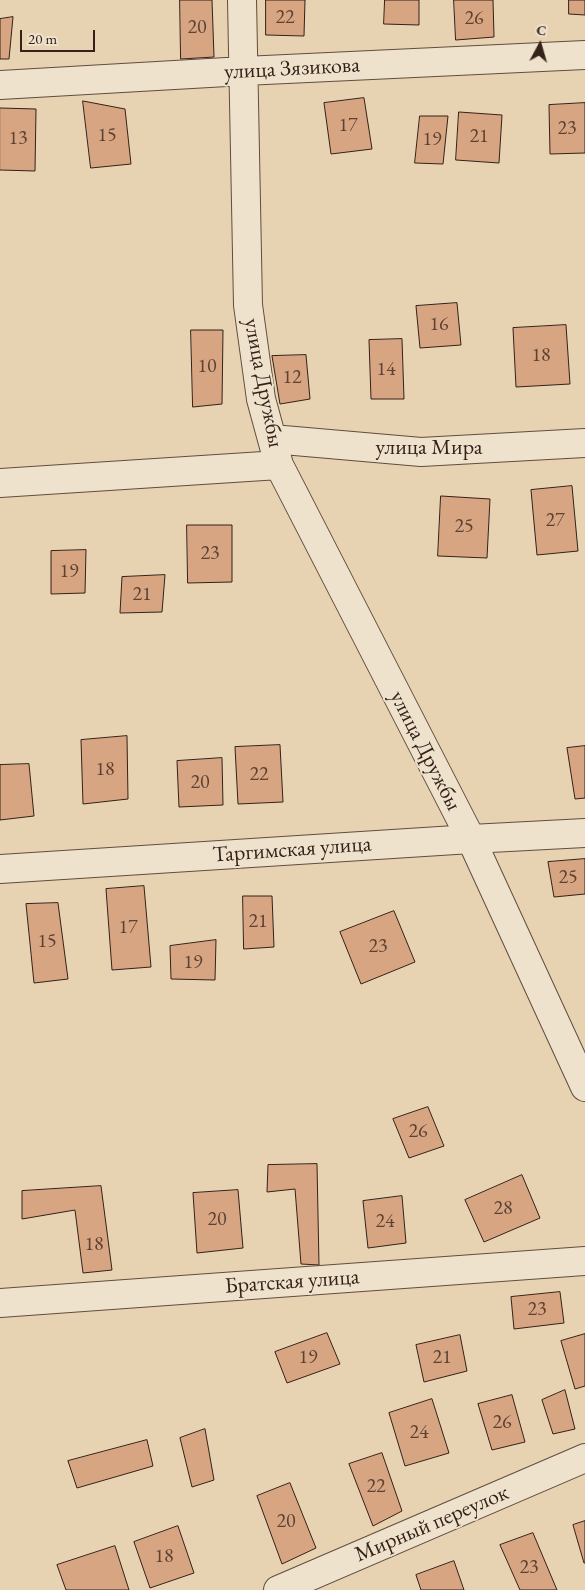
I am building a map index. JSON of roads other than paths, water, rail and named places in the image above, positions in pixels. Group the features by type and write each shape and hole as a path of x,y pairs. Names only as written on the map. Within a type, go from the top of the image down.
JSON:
{"street":[{"name":"улица Дружбы","path":"242,0 248,305 262,399 276,452 471,839 585,1087"},
{"name":"улица Зязикова","path":"0,85 244,70 585,56"},
{"name":"улица Мира","path":"0,483 276,452 421,452 585,444"},
{"name":"Таргимская улица","path":"0,869 585,833"},
{"name":"Братская улица","path":"0,1303 585,1261"},
{"name":"Мирный переулок","path":"278,1590 585,1458"}]}
